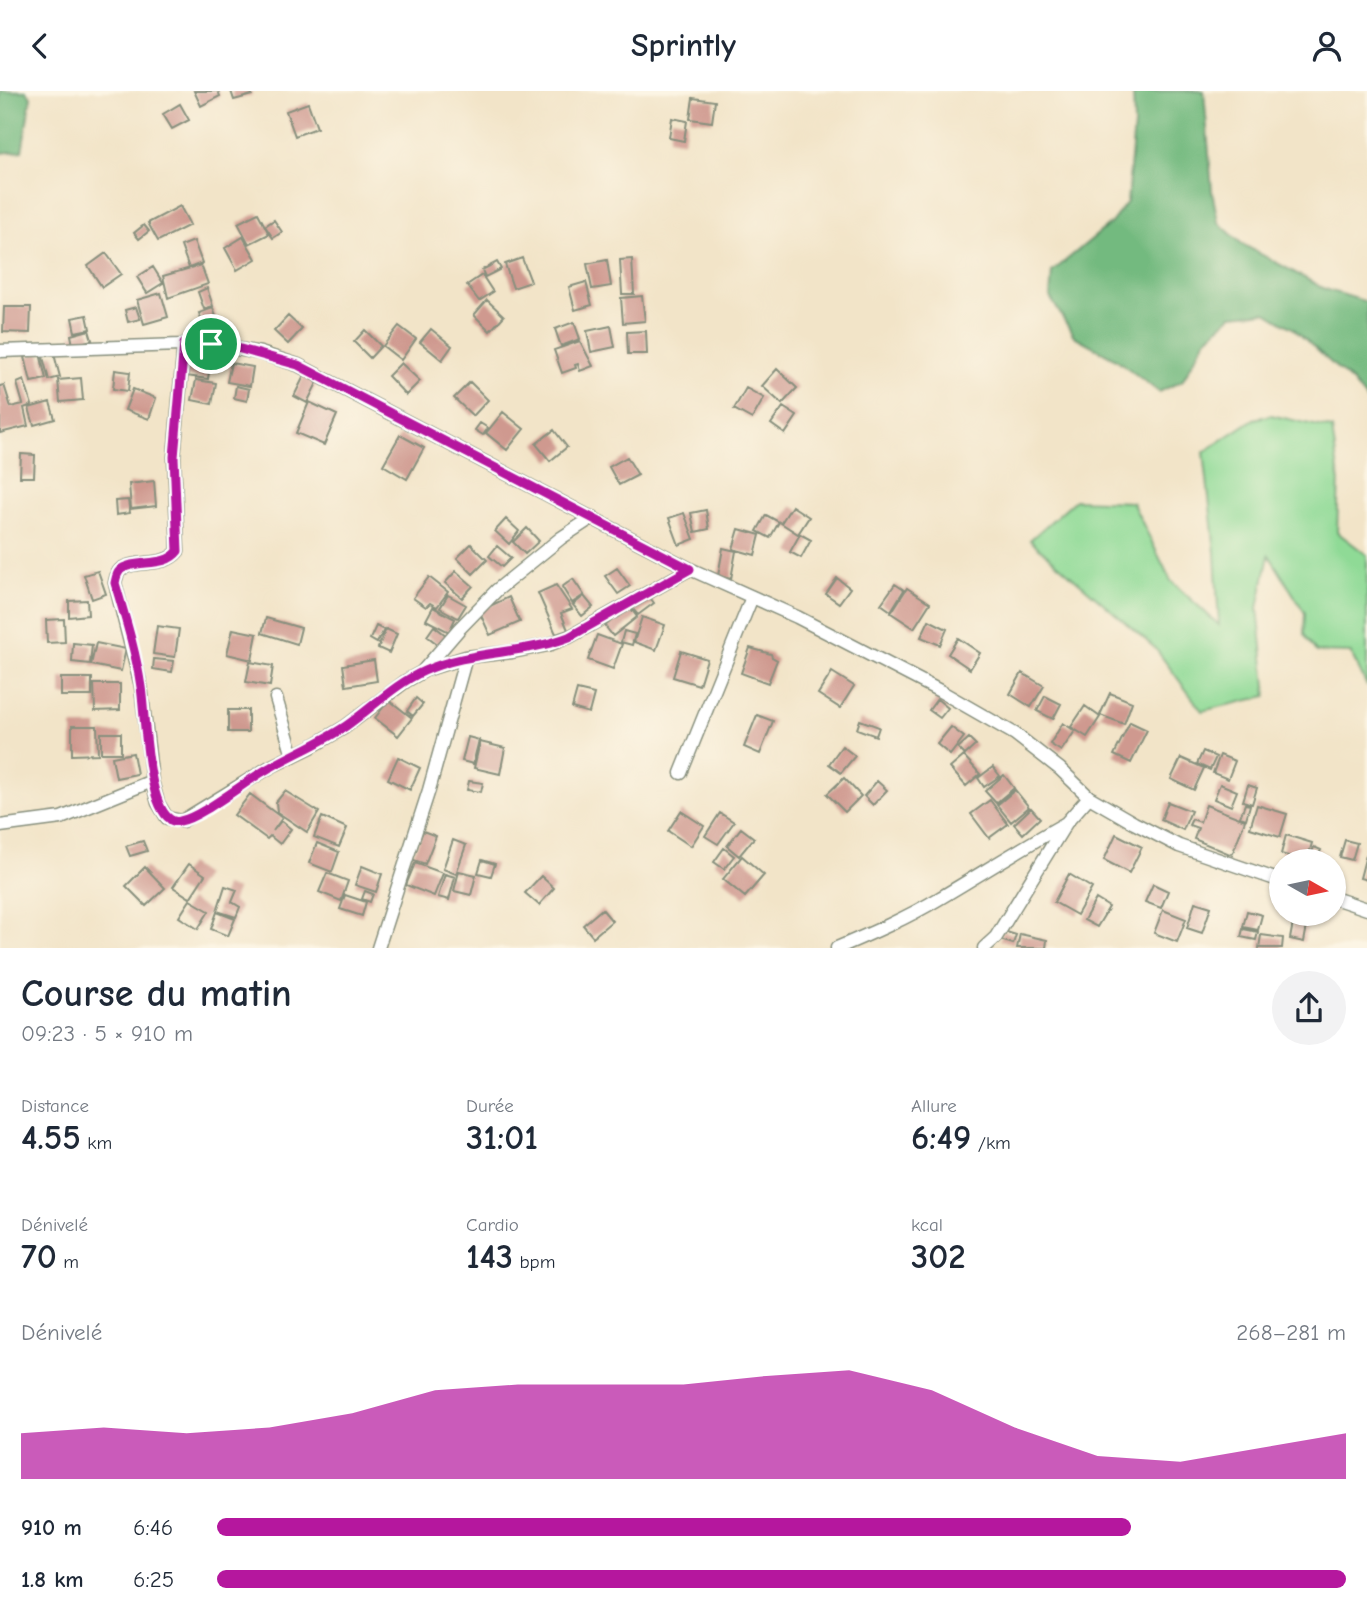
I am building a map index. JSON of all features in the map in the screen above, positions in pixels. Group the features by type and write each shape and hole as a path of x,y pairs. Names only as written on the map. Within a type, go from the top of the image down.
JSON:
{"street":[{"path":"0,351 184,344 237,348 298,365 690,569 797,617 940,691 1015,734 1060,769 1089,797 1179,846 1269,877"},
{"path":"184,344 174,457 178,551 174,556 159,561 122,568 115,583 141,686 152,781 158,803 167,818 182,821 270,767 345,727 422,672 466,657 548,645 569,637 690,569"},
{"path":"422,672 497,590 561,538 593,517"},
{"path":"681,773 752,597"},
{"path":"378,948 422,813 466,657"},
{"path":"276,698 293,756"},
{"path":"0,827 61,818 152,781"},
{"path":"984,948 994,942 1066,823 1089,797"},
{"path":"836,948 884,928 939,899 988,867 1066,823"},
{"path":"1346,902 1367,909"}],"green space":[{"path":"0,91 26,91 31,97 22,151 0,153"},
{"path":"1133,91 1204,91 1212,191 1218,222 1242,244 1325,289 1367,302 1367,401 1352,382 1294,329 1266,312 1232,315 1206,339 1182,381 1159,392 1116,359 1074,336 1050,297 1052,272 1111,223 1127,202 1134,125"},
{"path":"1271,415 1332,429 1339,478 1337,532 1367,555 1367,686 1351,653 1316,652 1304,634 1305,613 1269,555 1258,608 1267,696 1202,711 1155,648 1030,540 1075,500 1132,502 1171,581 1219,625 1215,552 1204,452 1254,419"}],"building":[{"path":"194,91 218,91 220,96 201,106"},
{"path":"231,91 251,91 252,95 234,100"},
{"path":"693,98 715,101 712,122 690,119"},
{"path":"308,103 317,128 295,136 286,111"},
{"path":"180,104 189,120 172,129 163,114"},
{"path":"672,118 687,121 684,141 669,138"},
{"path":"180,206 190,225 158,241 148,223"},
{"path":"258,213 269,234 249,244 238,223"},
{"path":"274,220 282,232 273,238 265,226"},
{"path":"144,225 149,231 139,239 134,233"},
{"path":"243,237 256,259 237,270 225,248"},
{"path":"194,241 202,263 189,268 181,246"},
{"path":"106,253 121,274 102,287 88,266"},
{"path":"522,258 531,282 513,288 505,264"},
{"path":"632,259 634,294 622,294 620,260"},
{"path":"607,260 611,286 592,289 587,264"},
{"path":"497,262 501,269 485,277 482,270"},
{"path":"201,265 208,284 168,298 163,276"},
{"path":"153,267 163,283 147,293 137,277"},
{"path":"482,275 493,292 479,301 467,285"},
{"path":"586,282 592,305 575,310 569,287"},
{"path":"207,288 213,306 204,309 198,292"},
{"path":"161,293 168,317 144,324 137,300"},
{"path":"642,296 645,321 623,323 621,298"},
{"path":"487,300 504,316 490,331 474,315"},
{"path":"4,307 31,307 30,333 3,332"},
{"path":"136,307 140,319 128,322 125,310"},
{"path":"213,308 220,328 206,333 199,313"},
{"path":"87,315 90,329 75,332 72,318"},
{"path":"288,316 302,329 288,344 274,331"},
{"path":"574,322 580,339 561,346 555,329"},
{"path":"399,326 416,339 401,360 383,346"},
{"path":"611,326 615,347 591,352 587,331"},
{"path":"431,329 452,346 442,360 420,342"},
{"path":"89,330 92,340 73,345 71,335"},
{"path":"365,330 381,346 370,358 354,342"},
{"path":"646,331 647,354 628,354 627,332"},
{"path":"580,341 593,366 580,371 578,364 575,365 576,368 562,373 554,350"},
{"path":"40,353 46,379 31,382 25,357"},
{"path":"54,354 60,377 49,380 43,357"},
{"path":"189,354 211,357 208,379 186,376"},
{"path":"231,363 253,367 250,386 227,382"},
{"path":"401,363 420,381 406,395 388,376"},
{"path":"777,369 797,388 782,404 762,386"},
{"path":"115,370 130,372 128,391 113,389"},
{"path":"305,374 318,381 307,403 294,396"},
{"path":"81,378 83,400 60,402 58,380"},
{"path":"24,380 32,405 24,408 28,426 0,433 0,386 4,385 11,407 23,404 17,383"},
{"path":"196,380 216,383 212,404 192,400"},
{"path":"470,382 488,400 473,416 454,398"},
{"path":"236,386 249,389 247,401 234,398"},
{"path":"746,388 764,398 752,419 734,409"},
{"path":"133,389 156,398 149,419 125,410"},
{"path":"50,402 55,419 34,425 29,408"},
{"path":"309,402 337,415 324,445 296,433"},
{"path":"783,407 797,416 785,434 771,424"},
{"path":"503,412 524,429 507,450 486,433"},
{"path":"480,423 488,428 483,435 475,430"},
{"path":"554,430 567,447 550,461 536,444"},
{"path":"400,435 424,448 407,479 383,465"},
{"path":"21,454 35,455 34,477 20,477"},
{"path":"627,457 638,475 619,485 609,467"},
{"path":"154,481 156,506 131,509 129,484"},
{"path":"128,500 130,513 116,515 115,501"},
{"path":"792,506 809,517 798,534 781,523"},
{"path":"706,510 709,529 695,532 691,513"},
{"path":"684,513 694,539 679,545 669,518"},
{"path":"766,515 779,522 770,538 757,531"},
{"path":"506,519 519,531 509,544 495,531"},
{"path":"527,528 539,541 525,554 513,542"},
{"path":"739,529 760,535 755,555 733,549"},
{"path":"800,534 811,540 801,558 790,552"},
{"path":"471,544 487,560 473,574 457,558"},
{"path":"497,546 511,558 502,567 489,556"},
{"path":"723,548 736,551 731,579 718,576"},
{"path":"617,568 630,586 618,594 605,576"},
{"path":"98,571 106,594 92,599 84,575"},
{"path":"456,571 473,586 462,598 445,583"},
{"path":"429,577 448,592 437,607 430,603 426,607 413,598"},
{"path":"837,578 850,588 839,603 826,594"},
{"path":"573,579 584,595 572,603 562,587"},
{"path":"895,584 904,590 891,611 881,604"},
{"path":"556,585 572,609 561,613 568,630 556,634 538,593"},
{"path":"907,588 930,603 914,628 891,613"},
{"path":"448,595 466,605 458,618 440,608"},
{"path":"648,595 654,603 638,615 632,608"},
{"path":"584,596 593,607 582,616 573,605"},
{"path":"509,597 520,622 490,635 479,611"},
{"path":"87,600 88,615 69,617 69,601"},
{"path":"629,606 637,617 613,636 605,626"},
{"path":"433,607 455,619 449,632 426,620"},
{"path":"642,617 665,625 656,650 634,642"},
{"path":"266,618 301,628 297,644 262,633"},
{"path":"64,619 65,642 47,643 46,620"},
{"path":"929,620 947,629 940,645 921,637"},
{"path":"157,626 179,629 175,657 153,654"},
{"path":"376,626 384,630 377,643 370,639"},
{"path":"434,626 447,636 440,646 427,636"},
{"path":"233,629 257,634 252,660 227,654"},
{"path":"386,629 397,634 389,653 378,648"},
{"path":"624,631 635,634 632,645 621,642"},
{"path":"597,635 622,644 613,669 588,660"},
{"path":"958,638 980,653 970,669 948,654"},
{"path":"73,643 92,645 90,664 72,662"},
{"path":"96,643 126,649 121,671 91,665"},
{"path":"750,648 771,654 777,660 768,683 741,673"},
{"path":"681,651 707,659 699,685 673,677"},
{"path":"154,659 174,661 172,672 153,669"},
{"path":"374,660 377,681 346,686 343,665"},
{"path":"250,662 273,666 270,686 246,682"},
{"path":"832,672 854,686 840,708 818,694"},
{"path":"1022,673 1044,686 1031,707 1010,694"},
{"path":"61,678 92,678 92,696 61,696"},
{"path":"94,684 120,684 120,710 95,711"},
{"path":"577,690 594,694 589,713 572,708"},
{"path":"1110,693 1132,702 1124,724 1100,715"},
{"path":"1045,696 1061,704 1053,719 1037,711"},
{"path":"416,698 423,704 413,716 407,711"},
{"path":"937,699 948,708 940,718 929,710"},
{"path":"389,700 412,718 398,736 375,718"},
{"path":"1085,706 1100,717 1087,737 1071,727"},
{"path":"228,710 248,710 248,732 228,732"},
{"path":"757,715 773,721 760,754 744,747"},
{"path":"860,720 879,727 876,736 857,729"},
{"path":"1130,722 1147,730 1131,763 1114,755"},
{"path":"1063,723 1075,731 1061,751 1050,744"},
{"path":"72,726 97,726 98,754 72,755"},
{"path":"951,727 964,737 950,755 937,744"},
{"path":"101,733 121,733 121,753 101,753"},
{"path":"468,737 479,740 473,764 462,761"},
{"path":"969,738 976,745 965,755 958,748"},
{"path":"480,742 505,748 500,774 474,768"},
{"path":"842,746 855,756 841,773 829,764"},
{"path":"1203,751 1216,757 1210,770 1197,764"},
{"path":"133,753 137,774 116,778 112,757"},
{"path":"1220,755 1235,761 1228,779 1213,773"},
{"path":"964,756 980,774 966,786 950,768"},
{"path":"398,757 420,768 410,790 388,779"},
{"path":"1181,758 1204,768 1194,790 1171,779"},
{"path":"993,767 1000,776 984,787 978,778"},
{"path":"1004,775 1014,788 996,803 985,791"},
{"path":"844,778 861,796 845,812 827,794"},
{"path":"469,781 483,783 481,792 467,790"},
{"path":"877,781 887,790 873,805 864,796"},
{"path":"1220,784 1237,791 1231,806 1214,799"},
{"path":"1248,785 1257,788 1252,804 1243,801"},
{"path":"1015,790 1029,807 1011,822 997,805"},
{"path":"285,791 319,812 307,832 277,812 276,802"},
{"path":"250,794 282,818 273,831 281,821 291,829 280,844 270,836 267,839 234,815"},
{"path":"990,800 1008,824 989,838 971,814"},
{"path":"1168,802 1191,811 1183,830 1161,820"},
{"path":"1245,804 1250,805 1246,819 1240,817"},
{"path":"1206,805 1245,820 1232,855 1194,839 1198,828 1189,825 1192,819 1200,822"},
{"path":"1257,805 1287,814 1280,837 1250,828"},
{"path":"1031,808 1040,818 1023,834 1014,824"},
{"path":"681,811 704,826 691,846 668,831"},
{"path":"720,813 734,822 718,844 705,836"},
{"path":"322,817 347,828 339,847 314,837"},
{"path":"741,828 754,838 739,856 727,846"},
{"path":"423,831 436,836 425,864 411,859"},
{"path":"1116,834 1142,847 1129,873 1104,860"},
{"path":"1286,835 1312,843 1310,849 1282,849"},
{"path":"453,840 466,845 456,874 443,869"},
{"path":"1345,840 1357,843 1352,860 1346,858 1346,849 1342,849"},
{"path":"143,841 147,851 130,856 126,846"},
{"path":"317,843 339,852 332,872 309,863"},
{"path":"724,848 734,856 724,869 714,862"},
{"path":"1367,855 1367,880 1360,878"},
{"path":"742,856 764,875 745,897 723,879"},
{"path":"482,860 495,864 491,876 478,873"},
{"path":"415,863 443,873 434,896 406,885"},
{"path":"189,864 205,875 190,898 173,887"},
{"path":"362,866 382,874 376,892 355,885"},
{"path":"145,867 165,888 146,906 126,886"},
{"path":"459,871 476,875 471,895 454,891"},
{"path":"327,873 348,881 341,901 319,892"},
{"path":"445,874 455,877 449,900 438,897"},
{"path":"1069,874 1092,888 1077,915 1054,902"},
{"path":"541,876 554,888 539,905 525,893"},
{"path":"1153,884 1168,891 1161,908 1145,902"},
{"path":"225,886 237,890 232,902 240,907 236,917 217,911"},
{"path":"365,891 373,894 370,902 362,899"},
{"path":"345,895 366,902 362,916 340,909"},
{"path":"1096,899 1109,907 1097,927 1084,920"},
{"path":"190,900 209,911 198,929 179,917"},
{"path":"1195,902 1211,907 1202,933 1187,928"},
{"path":"602,909 612,921 593,937 583,925"},
{"path":"1163,910 1186,919 1177,942 1154,933"},
{"path":"1247,911 1262,915 1258,930 1243,927"},
{"path":"217,912 235,919 228,936 211,929"},
{"path":"1292,926 1307,926 1304,942 1290,939"},
{"path":"1243,929 1258,932 1256,940 1241,937"},
{"path":"1003,931 1016,935 1013,944 1000,940"},
{"path":"1020,934 1047,940 1046,948 1017,948"},
{"path":"1261,935 1283,938 1282,948 1259,948"}],"route":[{"path":"184,344 211,344 260,353 298,365 690,569 569,637 548,645 512,652 466,657 422,672 345,727 270,767 198,813 182,821 167,818 158,803 152,781 141,686 115,583 122,568 159,561 174,556 178,551 174,457 184,344"}]}
